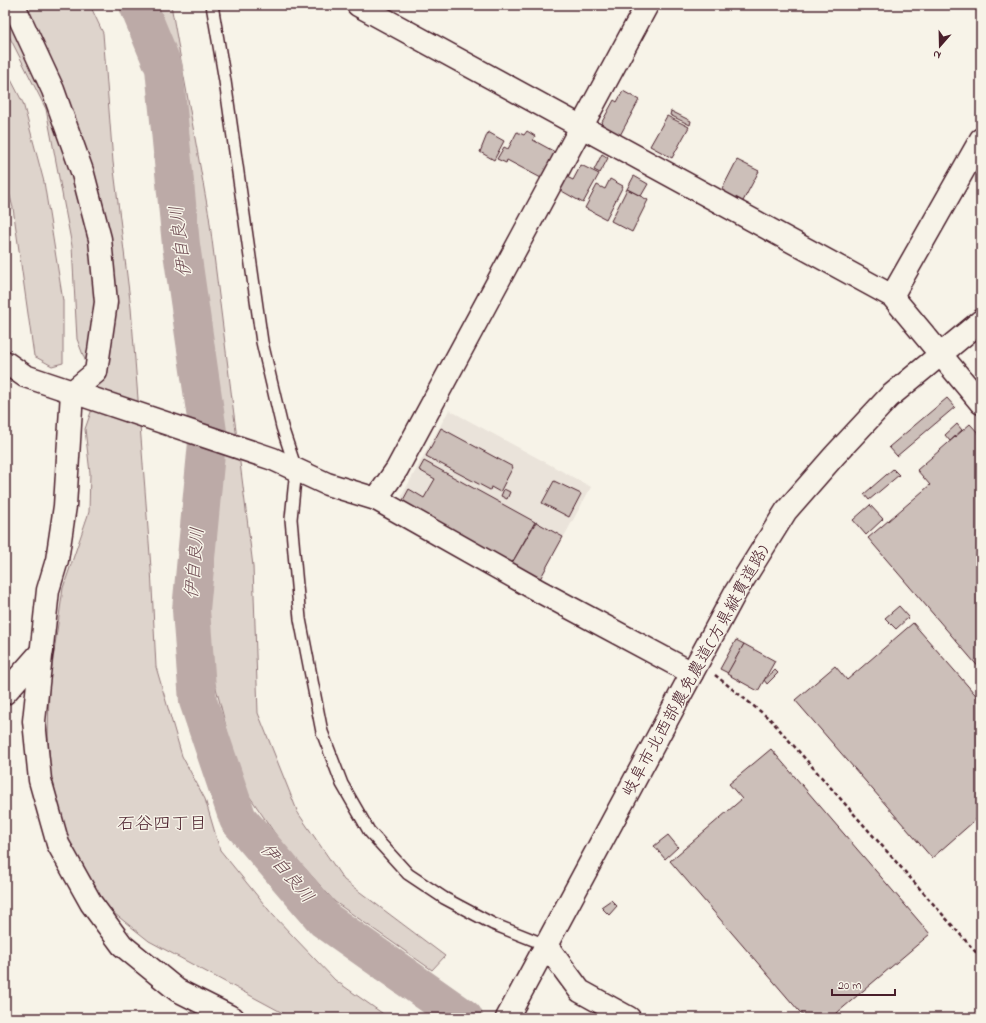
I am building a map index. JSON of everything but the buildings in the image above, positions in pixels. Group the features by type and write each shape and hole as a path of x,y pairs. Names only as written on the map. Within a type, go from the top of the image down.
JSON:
{"street":[{"path":"11,5 15,8 53,90 83,174 100,239 106,302 96,372 83,395 57,560 48,590 34,721 40,780 58,844 91,903 122,945 177,990 233,1018"},
{"path":"358,5 892,296 981,403"},
{"path":"376,499 397,469 583,128 648,5"},
{"path":"892,296 981,139"},
{"name":"岐阜市北西部農免農道(方県縦貫道路)","path":"507,1018 734,594 786,511 889,397 941,356 981,321"},
{"path":"5,362 25,376 273,459 327,484 376,499 539,591 695,667"},
{"path":"5,693 42,651"},
{"path":"541,954 580,991 629,1018"}],"lane":[{"path":"212,5 226,89 262,342 282,427 296,469 291,519 300,619 322,732 342,784 369,831 408,874 444,898 487,921 541,954"}],"path":[{"path":"695,667 771,720 981,958"}],"shaded area":[{"path":"5,5 90,5 103,33 113,162 131,308 151,568 156,667 182,756 205,799 220,850 272,914 335,980 389,1018 292,1018 149,941 105,906 74,856 52,790 48,738 49,688 63,588 89,512 90,473 85,429 92,409 88,368 77,339 72,246 46,109 5,28"},
{"path":"133,5 171,5 209,216 253,566 258,713 298,813 344,880 445,956 432,970 335,902 278,838 241,784 203,638 195,286 173,166 138,19"},
{"path":"5,68 23,103 44,182 63,301 63,363 52,366 34,356 13,208 5,177"},
{"path":"449,410 591,487 543,575 401,497"}],"waterway":[{"name":"伊自良川","path":"138,5 164,68 181,245 208,432 191,610 198,701 238,819 325,920 464,1018"}],"district":[{"name":"石谷四丁目","path":"162,825"}]}
